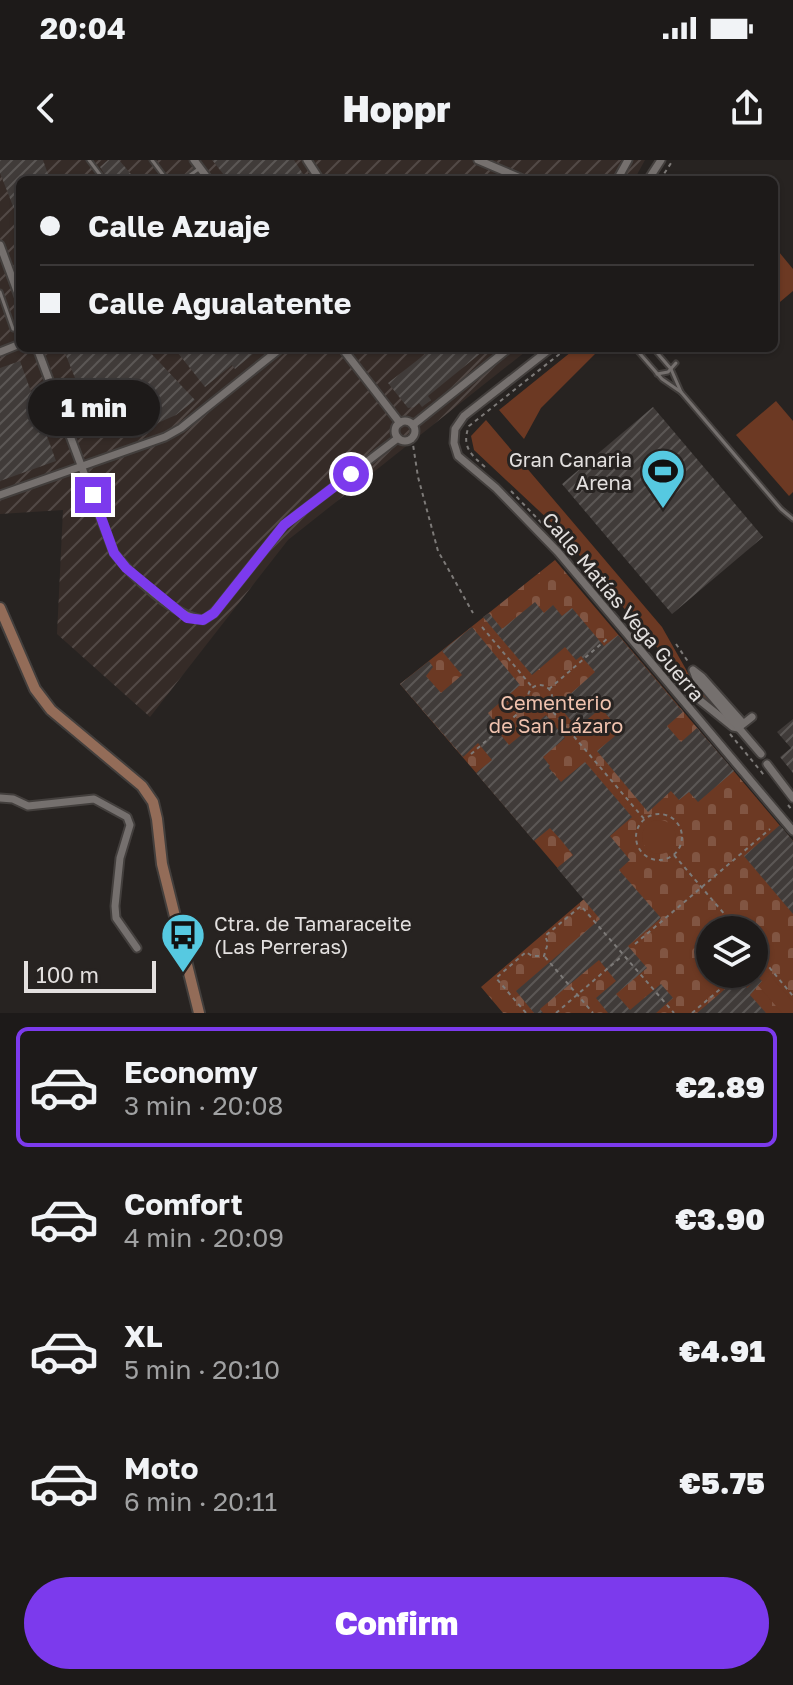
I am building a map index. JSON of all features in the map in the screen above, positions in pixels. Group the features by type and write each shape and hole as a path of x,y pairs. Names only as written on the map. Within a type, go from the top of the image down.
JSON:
{"main road":[{"path":"0,608 35,689 51,710 142,786 153,802 162,864 199,1013"}],"street":[{"path":"194,160 206,176"},
{"path":"478,160 516,176"},
{"path":"0,245 16,288"},
{"path":"39,352 114,553 126,568 187,618 203,620 214,613 284,525 398,438"},
{"path":"0,495 181,428 276,352"},
{"path":"345,352 400,423"},
{"path":"413,425 504,352"},
{"name":"Calle Matías Vega Guerra","path":"546,352 464,416 455,429 454,443 458,456 496,488 558,552 793,831"},
{"path":"398,438 396,428 400,423 413,425"},
{"path":"398,438 406,441 412,438 415,433 413,425"},
{"path":"693,670 696,678 740,725 761,754"},
{"path":"697,698 733,727 752,717"},
{"path":"767,764 789,798"},
{"path":"0,798 13,799 28,806 94,799 127,817 130,825 120,858 115,906 116,918 137,948"}],"lane":[{"path":"189,176 200,168"},
{"path":"0,292 13,329 16,329"},
{"path":"639,352 657,374 681,392 793,519"},
{"path":"656,352 671,369 681,392"},
{"path":"657,374 663,375 676,363"}],"path":[{"path":"486,468 466,446 465,435 469,426 562,352"},
{"path":"412,438 418,477 438,551 473,613"},
{"path":"507,488 562,545"},
{"path":"482,627 533,688"},
{"path":"549,689 608,638"},
{"path":"676,644 693,670"},
{"path":"539,685 549,689 552,699 548,706 540,708 530,703 528,697 533,688 539,685"},
{"path":"471,754 530,703"},
{"path":"548,706 645,820"},
{"path":"729,733 766,777"},
{"path":"789,798 793,811"},
{"path":"659,814 674,820 679,826 682,841 674,855 661,860 642,852 637,839 640,825 645,820 659,814"},
{"path":"635,944 770,829"},
{"path":"674,855 726,916"},
{"path":"544,956 548,943 545,936 581,906 674,1013"},
{"path":"526,1013 496,978 526,952 532,956 544,956 593,1013"},
{"path":"556,1013 623,955"},
{"path":"768,966 793,996"},
{"path":"692,1013 721,988"}],"shaded area":[{"path":"0,160 645,160 636,176 16,176 16,352 525,352 288,540 150,717 57,634 63,510 0,514"}],"green space":[{"path":"778,251 793,269 793,291 778,304"},
{"path":"571,352 597,352 541,408 524,439 499,410"},
{"path":"776,401 793,421 793,492 789,496 736,435"},
{"path":"486,420 662,627 688,673 724,717 699,697 552,523 474,450 471,436"},
{"name":"Cementerio de San Lázaro","path":"555,560 793,841 793,1013 503,1013 481,987 584,899 400,684"},
{"path":"659,820 671,825 676,837 671,849 659,854 647,849 642,837 647,825"},
{"path":"768,973 793,1002 793,1013 782,1013 760,988 768,988"}],"building":[{"path":"0,160 43,160 49,176 16,176 16,214 0,173"},
{"path":"108,160 119,160 133,176 106,176 100,167"},
{"path":"212,160 294,160 304,176 225,176"},
{"path":"65,352 150,352 195,400 176,415 130,435 110,378 79,388"},
{"path":"177,352 254,353 235,369 232,365 205,387"},
{"path":"428,352 482,352 428,396 431,400 422,407 419,403 408,408 388,383"},
{"path":"20,361 56,461 0,481 0,368"},
{"name":"Gran Canaria Arena","path":"653,407 763,537 672,614 562,484"},
{"path":"535,602 544,613 553,605 562,616 572,608 604,646 618,635 683,712 667,726 681,742 697,728 734,771 698,802 689,792 679,800 671,791 648,812 597,751 621,731 601,708 577,728 558,705 595,672 581,656 576,660 565,647 532,675 483,617 489,613 502,629"},
{"path":"472,627 520,685 488,713 509,745 546,715 565,738 543,757 549,768 561,782 585,762 632,817 610,836 630,860 619,870 661,918 628,946 647,968 616,994 630,1010 661,984 673,998 656,1013 608,1013 596,998 616,981 599,960 540,1009 543,1013 534,1013 516,991 600,919 557,868 573,855 561,840 550,828 534,841 476,773 492,760 478,743 463,757 400,684 429,661 433,667 426,676 441,693 462,675 442,651"},
{"path":"793,719 793,773 780,757 791,748 777,732"},
{"path":"780,825 793,841 793,914 744,856"},
{"path":"726,988 756,988 750,995 766,1013 697,1013"}],"place":[{"name":"Gran Canaria Arena","path":"663,510"},
{"name":"Ctra. de Tamaraceite (Las Perreras)","path":"183,974"}],"route":[{"path":"93,495 114,553 126,568 187,618 203,620 214,613 284,525 351,474"}]}
